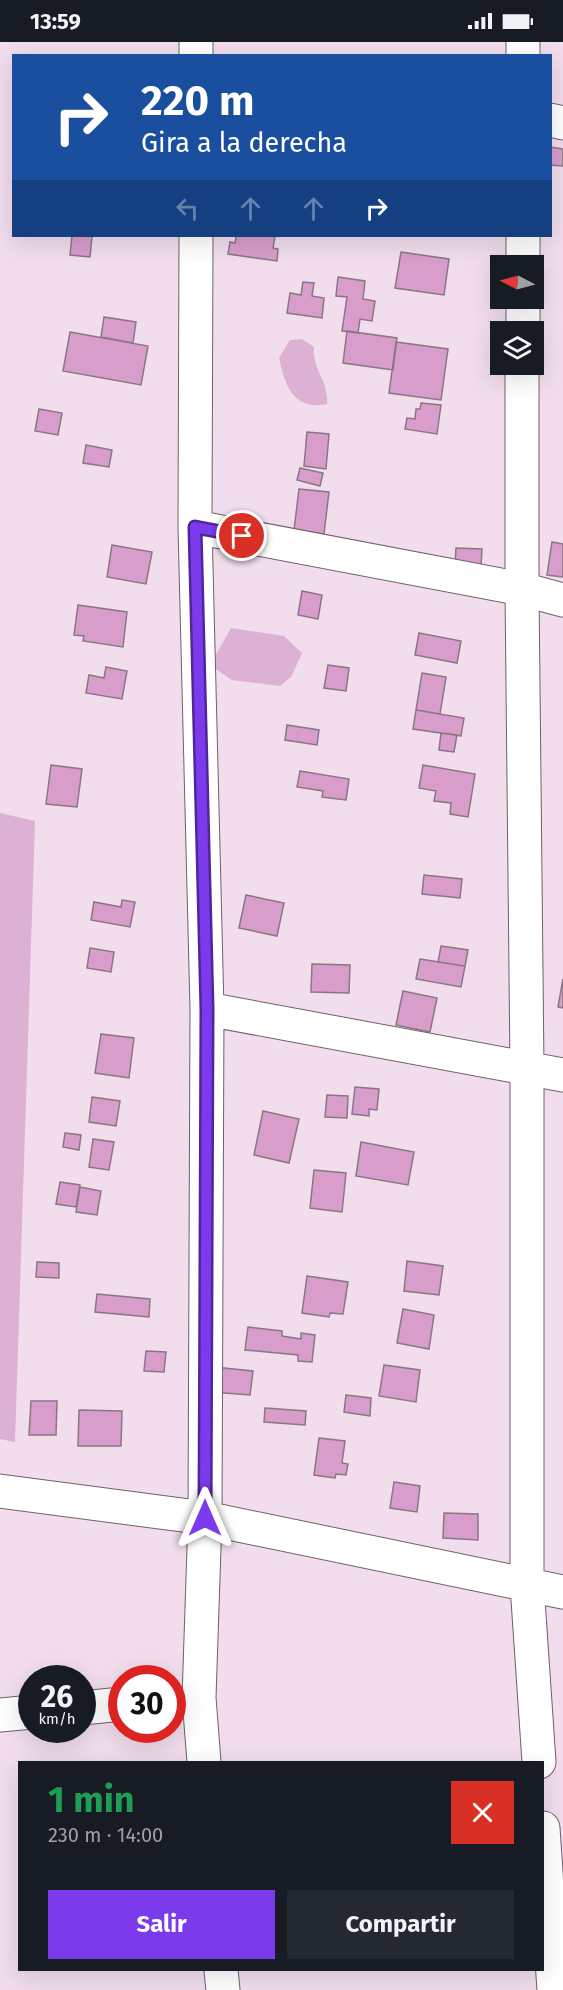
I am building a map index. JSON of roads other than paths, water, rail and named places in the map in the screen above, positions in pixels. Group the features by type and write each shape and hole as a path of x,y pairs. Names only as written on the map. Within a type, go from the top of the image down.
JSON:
{"street":[{"path":"196,237 195,527 207,1009 205,1518 186,1699 204,1761"},
{"path":"523,237 523,255"},
{"path":"522,375 527,1068 527,1585 538,1761"},
{"path":"195,527 522,588 563,600"},
{"path":"207,1009 563,1075"},
{"path":"0,1491 205,1518 563,1592"},
{"path":"0,1715 18,1713"},
{"path":"544,1843 554,1990"},
{"path":"221,1971 223,1990"}]}
